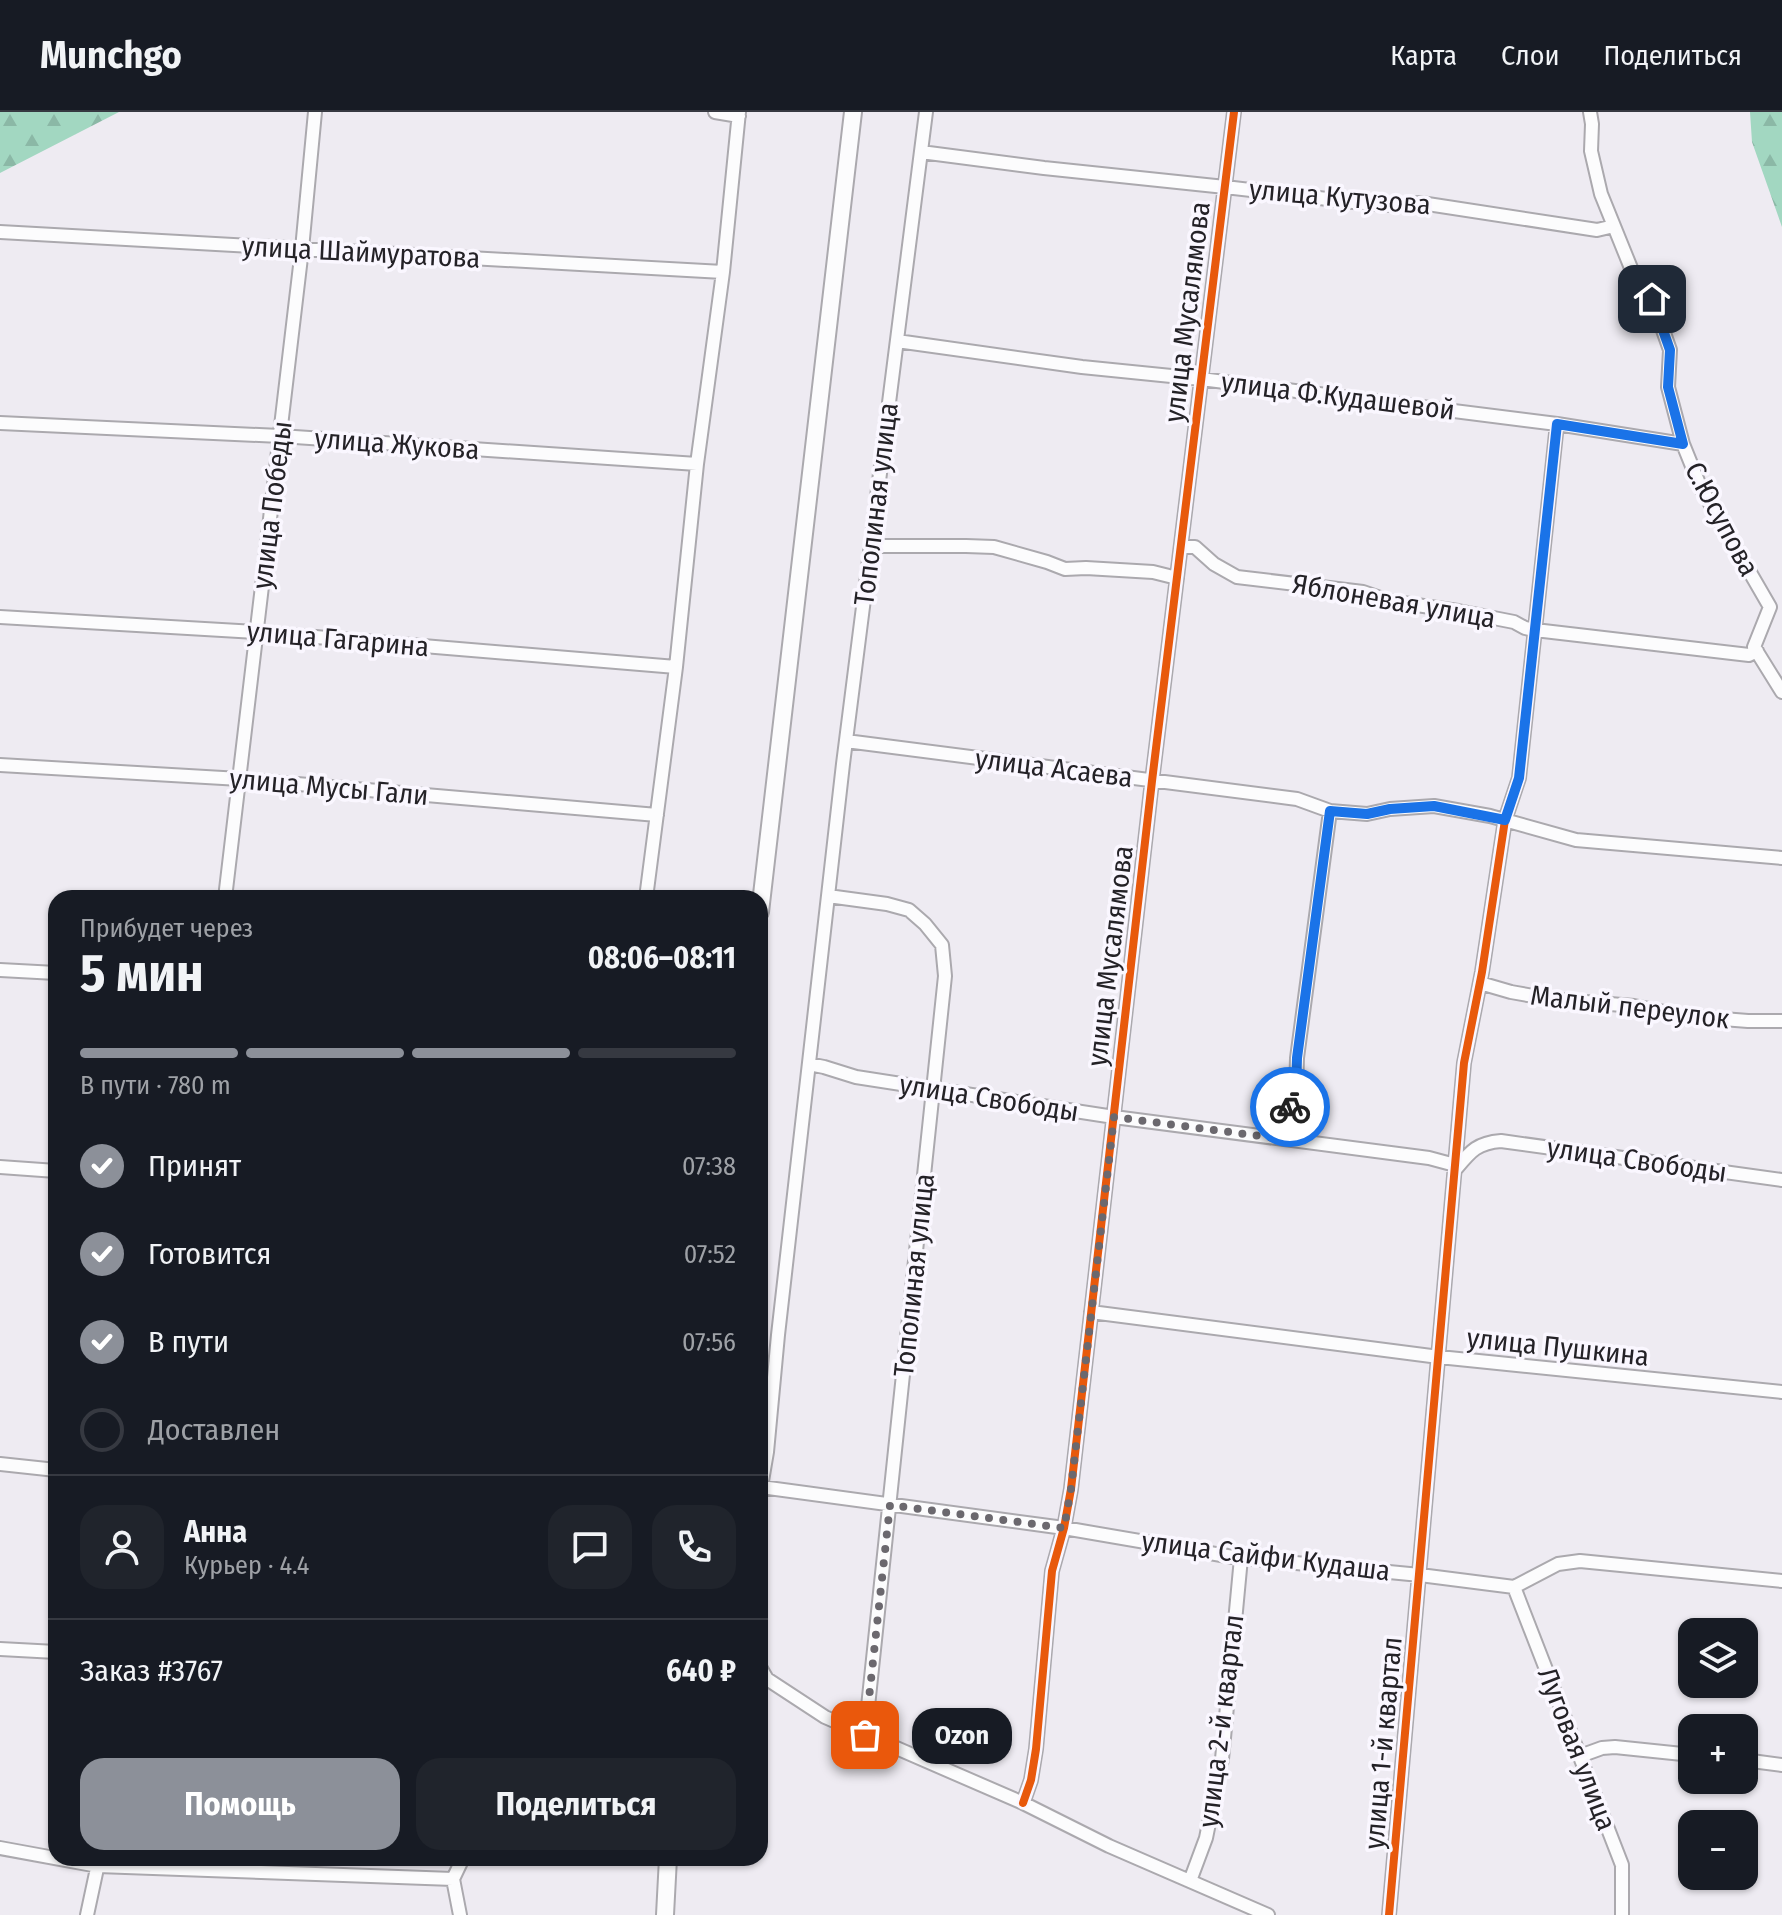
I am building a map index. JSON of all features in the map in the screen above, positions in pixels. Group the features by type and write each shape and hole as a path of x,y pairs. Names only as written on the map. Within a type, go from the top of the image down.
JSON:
{"main road":[{"path":"763,890 853,112"},
{"path":"665,1915 668,1866"}],"street":[{"name":"улица Победы","path":"226,890 302,249 315,112"},
{"path":"647,890 723,272 739,114 715,112"},
{"name":"Тополиная улица","path":"768,1438 846,741 926,112"},
{"name":"улица Мусалямова","path":"1023,1803 1036,1749 1052,1571 1071,1489 1152,781 1234,112"},
{"name":"С.Юсупова","path":"1590,112 1591,151 1601,194 1635,278 1652,299 1670,350 1668,387 1683,444 1700,486 1770,607 1754,647 1757,651"},
{"name":"улица Кутузова","path":"921,152 1387,205 1421,203 1597,230 1614,226"},
{"name":"улица Шаймуратова","path":"0,232 723,272"},
{"name":"улица Ф.Кудашевой","path":"897,341 1082,367 1557,424 1683,444"},
{"name":"улица Жукова","path":"0,423 280,436 697,464"},
{"name":"улица 1-й квартал","path":"1389,1915 1464,1063 1480,983 1505,820 1519,778 1557,424"},
{"path":"871,545 994,547 1065,569 1153,572 1177,578"},
{"name":"Яблоневая улица","path":"1181,547 1195,547 1214,564 1237,577 1363,592 1389,601 1514,622 1535,630 1749,655 1757,651"},
{"name":"улица Гагарина","path":"0,617 256,632 676,667"},
{"path":"1757,651 1782,692"},
{"name":"улица Асаева","path":"846,741 1297,799 1330,811 1367,814 1434,806 1505,820 1576,840 1782,858"},
{"name":"улица Мусы Гали","path":"0,765 240,779 657,815"},
{"path":"1283,1139 1284,1121 1296,1092 1297,1058 1330,811"},
{"name":"Тополиная улица","path":"828,896 909,910 942,945 945,976 865,1735"},
{"path":"0,970 48,973"},
{"name":"Малый переулок","path":"1480,983 1550,999 1634,1006 1685,1016 1782,1021"},
{"name":"улица Свободы","path":"809,1064 856,1077 934,1090 1429,1158 1455,1168 1484,1142 1501,1141 1782,1180"},
{"path":"0,1167 48,1170"},
{"name":"улица Пушкина","path":"1091,1312 1439,1357 1782,1392"},
{"path":"0,1464 48,1469"},
{"name":"улица Сайфи Кудаша","path":"768,1492 1064,1528 1241,1558 1514,1587"},
{"name":"улица 2-й квартал","path":"1190,1881 1206,1838 1222,1759 1241,1558"},
{"path":"1514,1587 1558,1564 1580,1561 1782,1581"},
{"name":"Луговая улица","path":"1514,1587 1622,1865 1622,1915"},
{"path":"0,1649 48,1652"},
{"path":"768,1680 825,1717 1268,1915"},
{"path":"1580,1756 1615,1747 1678,1754"},
{"path":"1758,1762 1782,1765"},
{"path":"0,1848 48,1855"},
{"path":"87,1915 97,1866"},
{"path":"182,1866 453,1879"},
{"path":"459,1866 453,1879 460,1915"}],"green space":[{"path":"0,112 119,112 0,173"},
{"path":"1750,112 1782,112 1782,227 1752,142"}],"cycle path":[{"path":"1023,1803 1036,1749 1052,1571 1071,1489 1152,781 1234,112"},
{"path":"1389,1915 1464,1063 1482,972 1505,820 1519,778 1557,424"}],"way so far":[{"path":"865,1735 890,1505 1064,1528 1114,1117 1283,1139 1284,1121 1290,1107"}],"place":[{"name":"Ozon","path":"865,1735"}],"route":[{"path":"1290,1107 1296,1092 1297,1058 1330,811 1367,814 1434,806 1505,820 1519,778 1557,424 1683,444 1668,387 1670,350 1652,299"}]}
